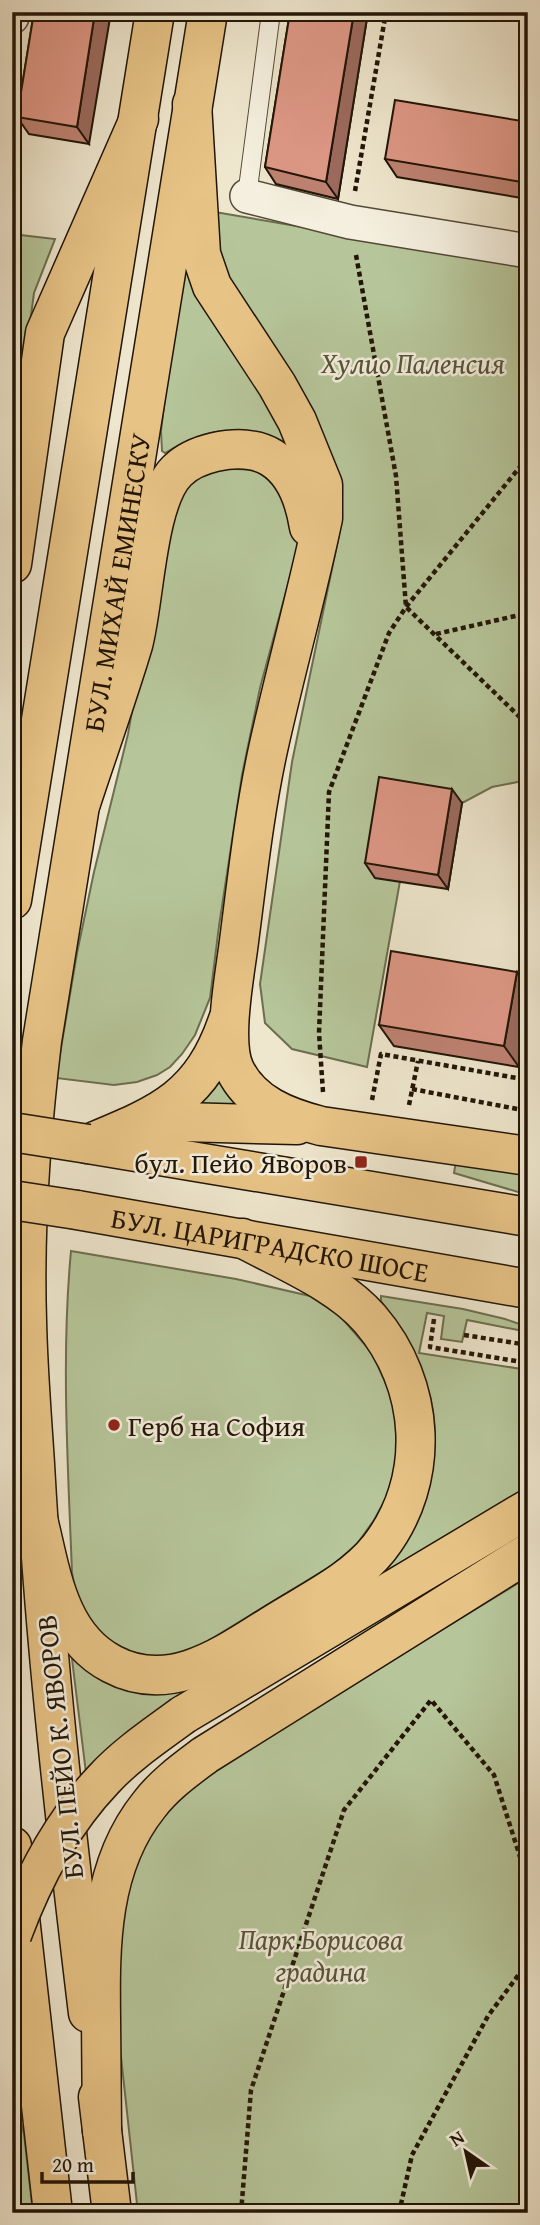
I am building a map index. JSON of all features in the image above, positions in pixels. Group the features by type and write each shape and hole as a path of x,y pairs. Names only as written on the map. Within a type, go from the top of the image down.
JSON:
{"main road":[{"name":"БУЛ. МИХАЙ ЕМИНЕСКУ","path":"12,901 155,12"},
{"name":"БУЛ. МИХАЙ ЕМИНЕСКУ","path":"22,1142 42,1041 208,12"},
{"path":"88,1144 144,1121 173,1102 195,1083 219,1046 229,1014 256,815 269,745 323,518 323,485 297,421 277,385 224,305 206,270 201,254 192,104"},
{"path":"12,564 45,333 139,119"},
{"path":"81,803 133,643 156,514 169,481 177,471 188,462 220,451 242,449 272,458 293,480 301,495 310,534 310,578"},
{"path":"229,1014 234,1067 255,1096 292,1118 322,1115"},
{"path":"144,1121 322,1115 528,1156"},
{"path":"22,1142 88,1144 528,1217"},
{"name":"БУЛ. ПЕЙО К. ЯВОРОВ","path":"22,1142 27,1244 27,1321 38,1519 54,1721 112,2213"},
{"name":"БУЛ. ЦАРИГРАДСКО ШОСЕ","path":"12,1200 528,1289"},
{"path":"38,1519 59,1601 78,1635 90,1649 110,1664 131,1672 155,1675 182,1673 211,1662 348,1577 378,1549 397,1518 411,1486 417,1453 410,1393 399,1364 387,1341 370,1319 342,1292 242,1238"},
{"path":"12,1935 26,1895 75,1814 104,1778 141,1745 183,1715 528,1509"},
{"path":"102,2131 100,1954 103,1917 117,1866 136,1824 149,1804 166,1786 205,1755 528,1553"},
{"name":"БУЛ. ПЕЙО К. ЯВОРОВ","path":"12,1846 53,2213"}],"street":[{"path":"247,196 350,222 528,251"}],"lane":[{"path":"247,196 271,12"}],"path":[{"path":"386,12 350,222 396,476 406,607 528,725"},
{"path":"322,1115 319,1033 330,792 389,633 406,607 528,457"},
{"path":"435,635 524,614 528,609"},
{"path":"370,1111 382,1055 528,1080"},
{"path":"409,1105 418,1061"},
{"path":"412,1089 528,1111"},
{"path":"434,1319 430,1347 528,1363"},
{"path":"464,1335 528,1345"},
{"path":"241,2213 251,2090 344,1810 431,1700 494,1775 528,1882"},
{"path":"399,2213 412,2155 488,2016 528,1962"}],"green space":[{"name":"Хулио Паленсия","path":"215,212 528,266 528,780 492,787 462,803 400,881 367,1067 292,1049 265,1023 260,984 292,762 339,535 342,508 217,263"},
{"path":"12,234 55,239 34,293 14,441 12,440"},
{"path":"187,272 261,388 285,444 224,432 211,433 165,453 162,451 161,431 180,277"},
{"path":"215,468 258,470 279,485 300,540 260,688 242,775 210,998 195,1035 182,1054 170,1067 157,1075 137,1082 114,1085 56,1078 77,953 128,734 165,522 178,490"},
{"path":"219,1077 241,1104 190,1107"},
{"path":"456,1161 528,1173 528,1195 454,1173"},
{"path":"71,1251 236,1279 310,1296 340,1316 373,1354 392,1398 398,1434 396,1465 386,1498 357,1544 334,1564 190,1652 151,1658 129,1653 94,1630 76,1594 72,1573 66,1412 66,1331"},
{"path":"381,1296 463,1309 528,1327 528,1332 467,1320 462,1342 441,1339 444,1316 427,1313 419,1353 528,1370 528,1488 149,1718 86,1773 72,1659 152,1692 421,1512 430,1481 434,1452 435,1426 431,1401 413,1352 381,1301"},
{"name":"Парк Борисова градина","path":"528,1577 528,2213 138,2213 116,2011 119,1905 147,1837 179,1797 206,1774"},
{"path":"12,2090 24,2134 33,2213 12,2213"}],"building":[{"path":"34,12 95,12 77,127 17,117"},
{"path":"290,12 354,12 326,182 265,167"},
{"path":"395,100 528,122 528,183 385,159"},
{"path":"379,777 452,789 438,875 365,863"},
{"path":"391,951 517,972 504,1046 379,1025"}],"place":[{"name":"бул. Пейо Яворов","path":"361,1162"},
{"name":"Герб на София","path":"114,1425"}]}
